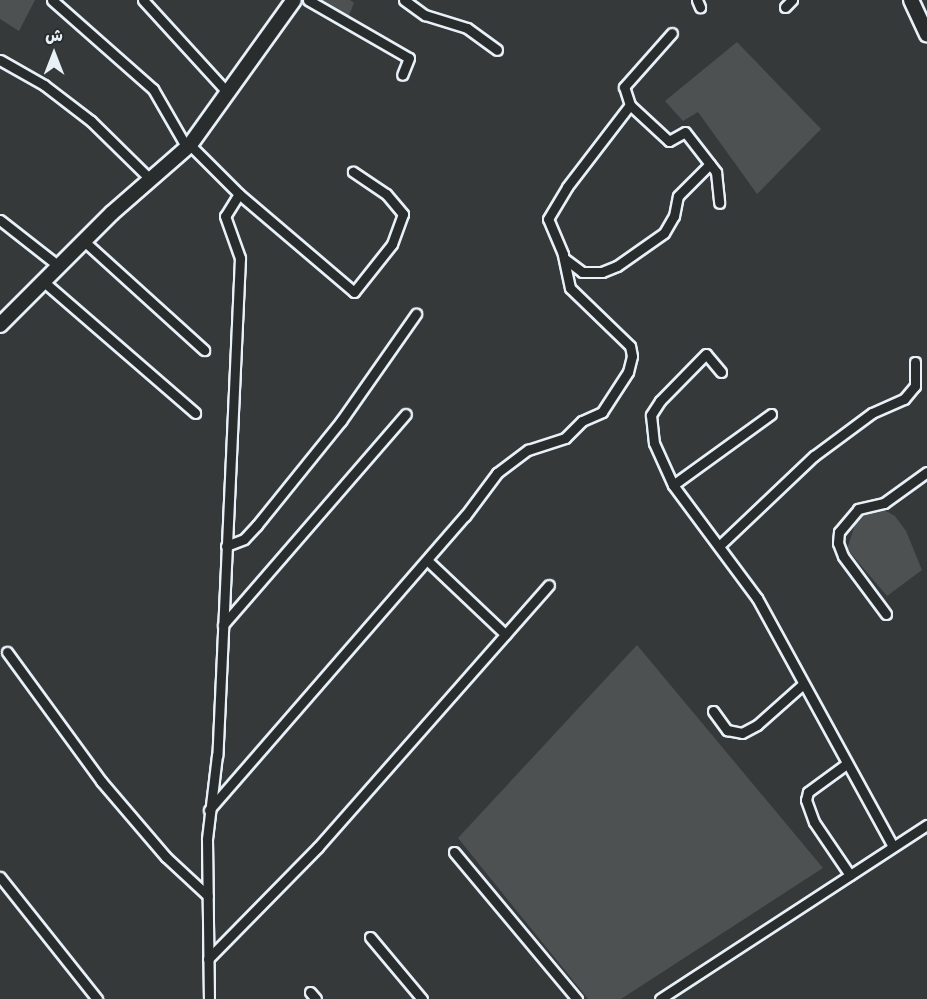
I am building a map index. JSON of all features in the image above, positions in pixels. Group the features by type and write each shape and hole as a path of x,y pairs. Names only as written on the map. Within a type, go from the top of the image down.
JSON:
{"street":[{"path":"52,0 153,89 189,146 239,194 354,292 392,244 403,214 386,194 353,172"},
{"path":"143,0 228,93"},
{"path":"0,325 85,242 189,146 294,0"},
{"path":"308,0 410,58 402,75"},
{"path":"404,0 425,15 468,28 497,50"},
{"path":"911,0 927,34"},
{"path":"672,33 624,87 630,105 669,141 685,132 717,175 719,203"},
{"path":"0,60 44,85 91,121 151,180"},
{"path":"210,810 427,560 497,473 521,454 566,438 582,421 602,412 628,372 632,356 630,346 570,288 565,259 549,225 549,215 630,105"},
{"path":"565,259 582,272 602,273 617,266 664,233 674,216 678,196 710,164"},
{"path":"209,999 210,810 217,755 240,258 225,216 239,194"},
{"path":"0,220 60,267"},
{"path":"85,242 204,350"},
{"path":"45,282 195,413"},
{"path":"226,546 244,539 257,525 341,421 416,314"},
{"path":"721,372 706,354 654,409 651,423 654,443 673,485 757,598 845,765 892,845"},
{"path":"719,546 814,456 886,404 904,399 915,386 915,362"},
{"path":"223,625 406,414"},
{"path":"673,485 771,414"},
{"path":"886,614 843,556 838,543 839,532 853,513 884,503 927,472"},
{"path":"427,560 505,634"},
{"path":"208,959 318,847 549,585"},
{"path":"7,652 101,781 166,857 208,896"},
{"path":"713,711 728,730 742,733 802,685"},
{"path":"845,765 808,792 806,800 814,822 850,875"},
{"path":"660,999 892,845 927,825"},
{"path":"454,852 577,999"},
{"path":"0,877 97,999"},
{"path":"370,937 422,999"}],"shaded area":[{"path":"0,0 35,0 19,31 0,19"},
{"path":"316,0 350,0 354,3 346,23"},
{"path":"737,42 821,129 757,194 698,112 683,121 665,101"},
{"path":"884,510 895,516 906,531 922,570 887,596 847,549 859,513"},
{"path":"637,645 823,868 621,999 588,999 458,838"}]}
